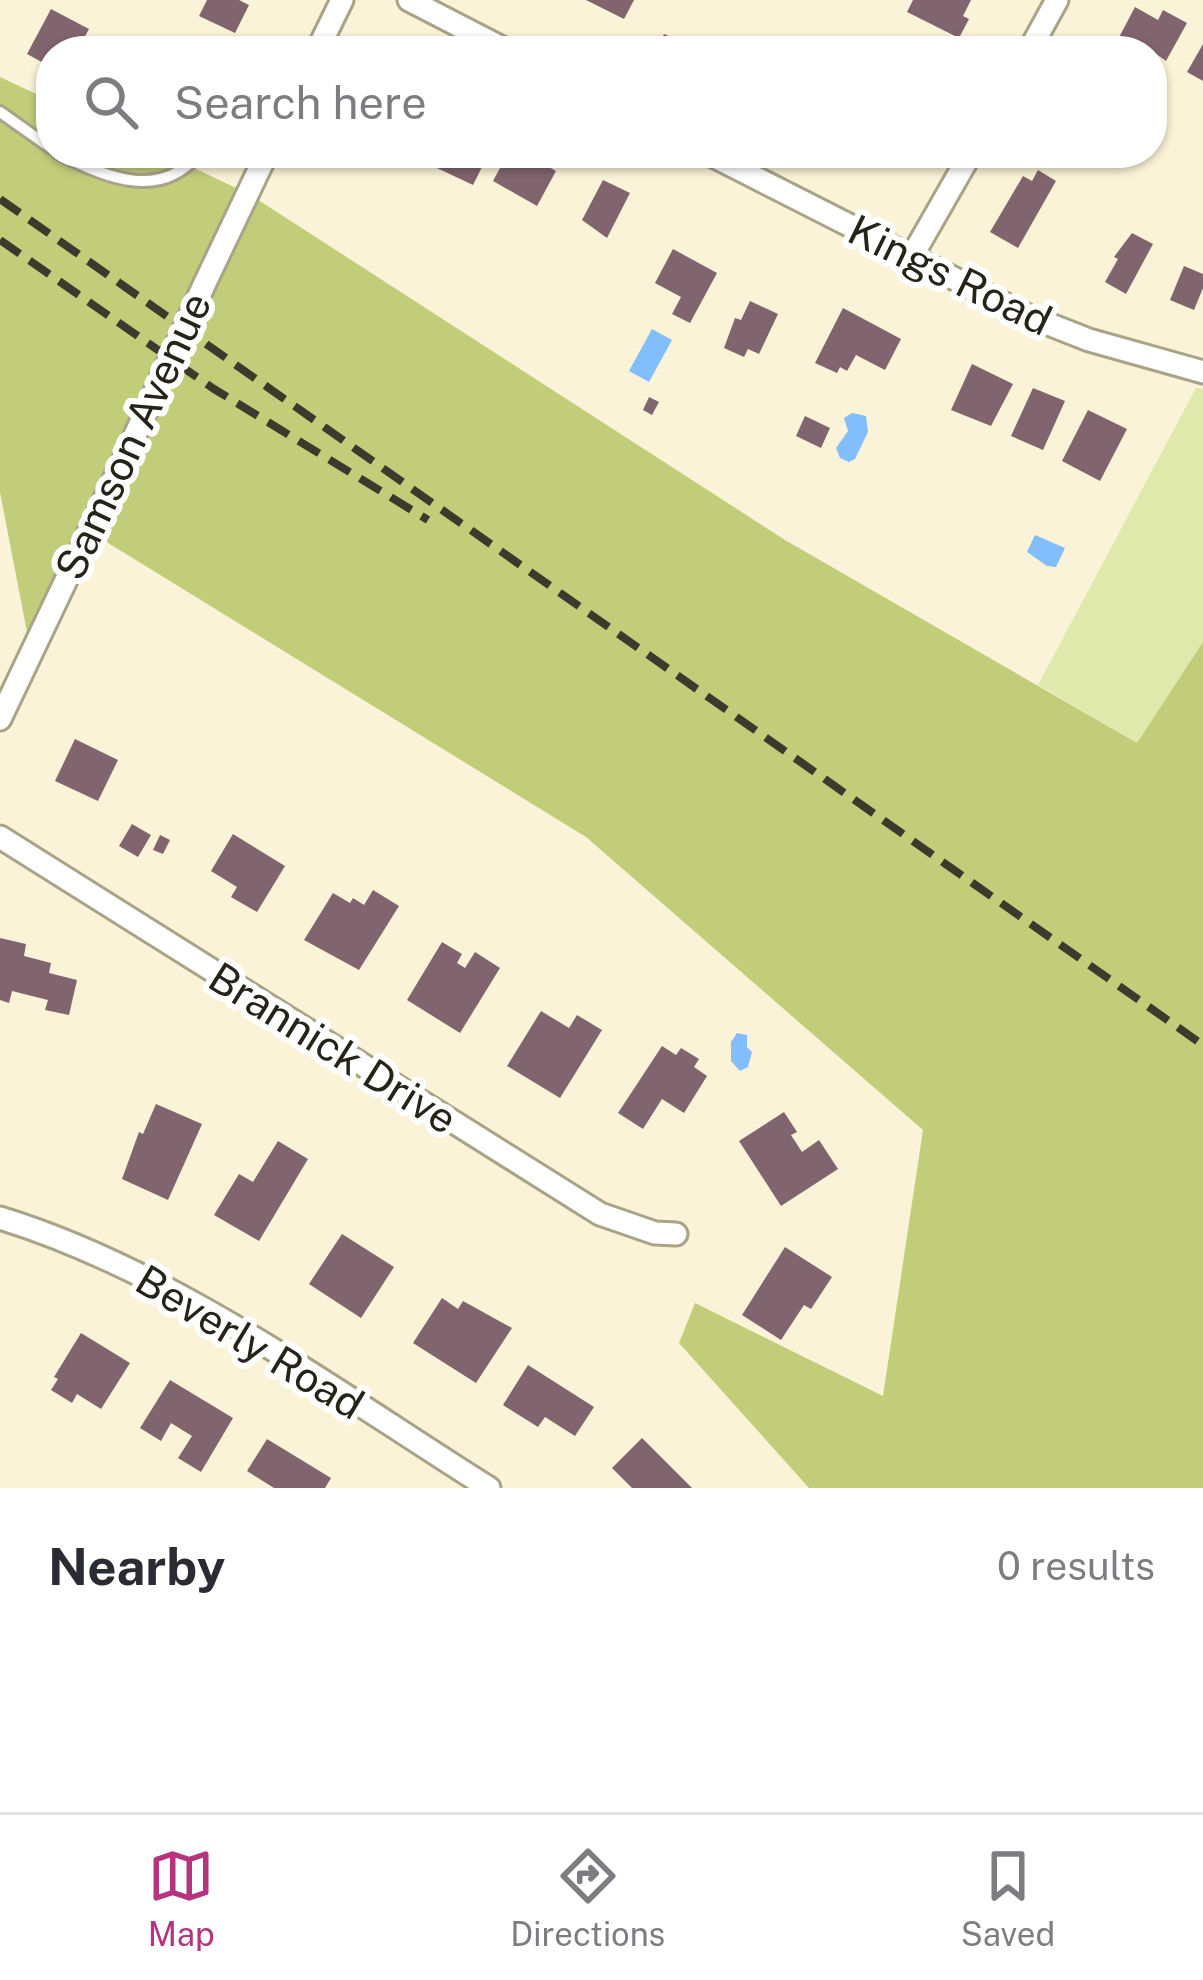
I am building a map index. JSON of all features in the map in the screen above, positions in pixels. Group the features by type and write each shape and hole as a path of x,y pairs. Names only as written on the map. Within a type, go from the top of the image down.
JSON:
{"street":[{"path":"324,36 342,0"},
{"path":"409,0 479,36"},
{"path":"1037,36 1058,0"},
{"name":"Samson Avenue","path":"0,719 260,168"},
{"name":"Kings Road","path":"735,168 1028,316 1089,340 1203,372"},
{"path":"911,258 962,168"},
{"name":"Brannick Drive","path":"0,837 600,1214 655,1233 676,1234"},
{"name":"Beverly Road","path":"0,1218 137,1273 489,1488"}],"lane":[{"path":"0,112 36,137"},
{"path":"99,168 134,182 167,181 187,168"}],"green space":[{"path":"0,77 36,94 36,168 194,168 249,194 785,540 1137,743 1203,642 1203,1488 809,1488 679,1343 695,1303 883,1396 923,1130 586,837 92,533 31,653 0,492"},
{"path":"1196,388 1203,389 1203,642 1137,743 1038,685"}],"water":[{"path":"652,329 672,340 649,382 629,371"},
{"path":"852,413 866,416 868,432 849,462 840,458 836,448 848,431 844,418"},
{"path":"1035,535 1065,548 1056,567 1027,552"},
{"path":"737,1033 747,1035 752,1052 748,1067 740,1071 731,1061 731,1042"}],"building":[{"path":"207,0 239,0 249,5 235,33 199,16"},
{"path":"586,0 634,0 624,19"},
{"path":"913,0 971,0 963,16 969,19 960,36 907,12"},
{"path":"1135,7 1158,20 1163,10 1187,23 1167,59 1167,36 1120,36"},
{"path":"51,9 89,29 85,36 37,36"},
{"path":"36,37 36,59 27,54"},
{"path":"1203,44 1203,81 1187,72"},
{"path":"437,168 482,168 473,185"},
{"path":"500,168 556,171 537,206 493,181"},
{"path":"1038,170 1056,181 1018,248 990,232 1023,176 1032,181"},
{"path":"603,180 630,193 607,238 582,220"},
{"path":"1132,233 1153,244 1126,294 1105,282 1118,259 1114,257"},
{"path":"673,249 717,273 690,323 672,314 681,297 655,283"},
{"path":"1184,266 1203,274 1194,310 1170,300"},
{"path":"750,301 778,314 759,354 748,349 744,357 724,348 735,318 741,320"},
{"path":"843,308 901,339 885,370 856,355 847,371 840,367 837,373 815,363"},
{"path":"972,364 1013,384 991,426 951,410"},
{"path":"1033,388 1065,401 1043,450 1011,436"},
{"path":"649,397 659,402 652,415 643,410"},
{"path":"1088,410 1127,429 1100,481 1062,461"},
{"path":"805,416 830,428 821,448 796,436"},
{"path":"75,739 118,760 98,801 55,781"},
{"path":"132,824 151,835 138,857 119,846"},
{"path":"233,834 285,866 257,912 231,897 237,887 211,871"},
{"path":"160,835 170,840 163,854 153,850"},
{"path":"373,890 399,906 359,970 304,940 333,893 364,905"},
{"path":"0,938 26,944 24,956 51,963 49,973 77,980 69,1015 45,1010 48,1000 12,991 9,1003 0,1000"},
{"path":"442,942 462,954 457,963 465,968 475,952 500,968 460,1033 407,1000"},
{"path":"541,1011 569,1028 577,1015 602,1030 560,1098 507,1066"},
{"path":"662,1046 676,1055 681,1048 699,1059 694,1067 707,1076 684,1113 662,1099 643,1129 618,1113"},
{"path":"156,1104 202,1124 168,1200 122,1179 139,1132 143,1134"},
{"path":"784,1112 797,1132 791,1135 802,1152 819,1140 838,1169 781,1206 739,1141"},
{"path":"278,1141 308,1159 259,1241 214,1215 239,1174 253,1182"},
{"path":"342,1234 394,1267 361,1318 309,1284"},
{"path":"785,1247 832,1277 811,1309 804,1305 781,1340 742,1315"},
{"path":"442,1298 458,1309 463,1301 512,1328 476,1383 413,1343"},
{"path":"81,1333 130,1363 101,1409 77,1394 72,1403 51,1390"},
{"path":"528,1365 594,1407 575,1436 545,1417 538,1427 503,1405"},
{"path":"170,1380 233,1418 201,1472 178,1458 192,1436 171,1423 161,1441 140,1428"},
{"path":"642,1438 692,1488 632,1488 612,1468"},
{"path":"267,1439 331,1478 325,1488 274,1488 247,1471"}],"railway":[{"path":"0,199 1203,1045"},
{"path":"0,240 214,389 428,520"}]}
